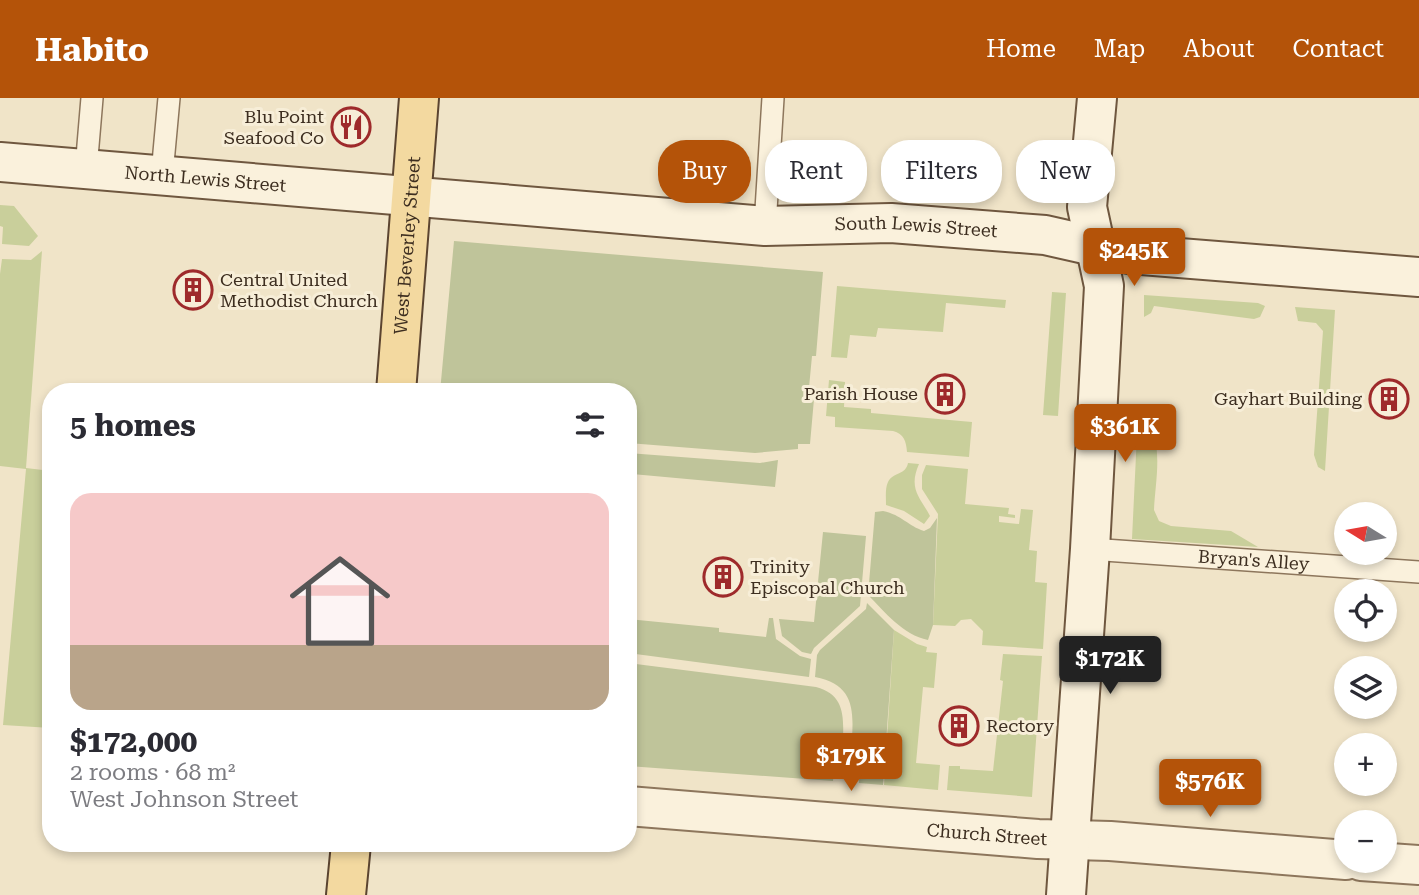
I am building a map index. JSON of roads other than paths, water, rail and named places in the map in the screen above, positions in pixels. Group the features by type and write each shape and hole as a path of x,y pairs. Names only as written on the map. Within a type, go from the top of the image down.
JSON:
{"main road":[{"name":"West Beverley Street","path":"397,383 419,98"},
{"path":"346,895 350,852"}],"street":[{"path":"1066,895 1090,549 1104,286 1087,207 1097,98"},
{"name":"North Lewis Street","path":"0,162 411,197"},
{"name":"South Lewis Street","path":"411,197 765,226 891,223 1045,235 1129,254 1419,277"},
{"name":"Church Street","path":"637,807 1334,859"},
{"path":"1397,864 1419,866"}],"lane":[{"path":"86,169 92,98"},
{"path":"162,174 169,98"},
{"path":"765,226 773,98"},
{"name":"Bryan's Alley","path":"1090,549 1419,572"}],"place":[{"name":"Blu Point Seafood Co","path":"351,127"},
{"name":"Central United Methodist Church","path":"193,290"},
{"name":"Parish House","path":"945,394"},
{"name":"Gayhart Building","path":"1389,399"},
{"name":"Trinity Episcopal Church","path":"723,577"},
{"name":"Rectory","path":"959,726"}]}
